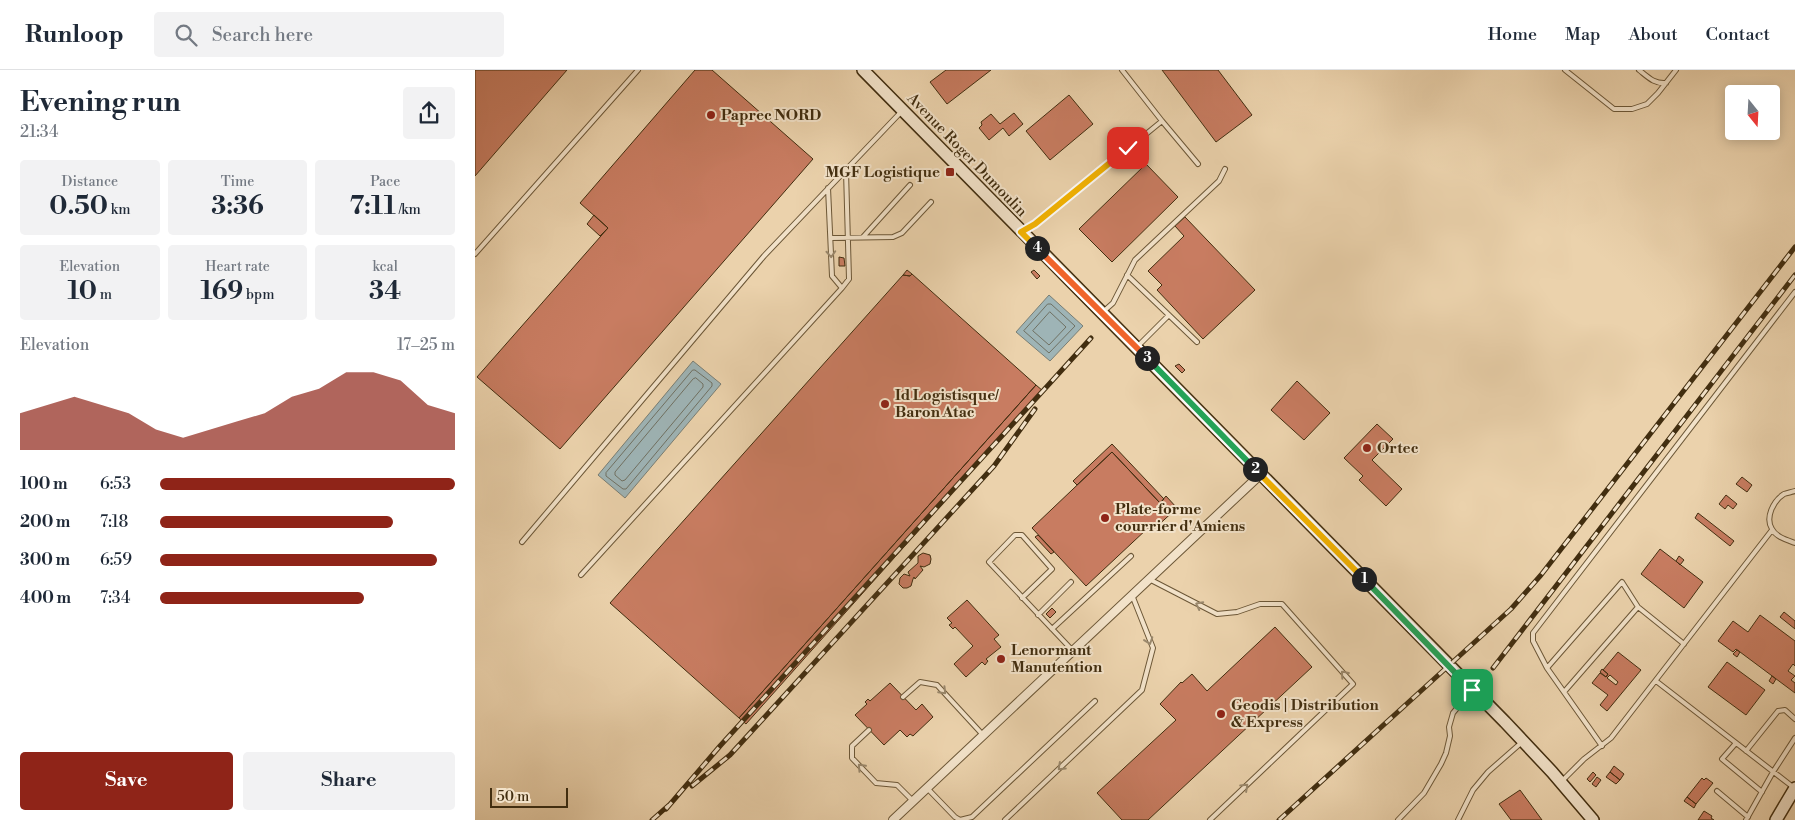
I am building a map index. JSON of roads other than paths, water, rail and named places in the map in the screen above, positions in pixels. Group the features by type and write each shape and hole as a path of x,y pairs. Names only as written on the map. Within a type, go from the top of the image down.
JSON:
{"main road":[{"name":"Avenue Roger Dumoulin","path":"863,70 1523,741 1593,820"},
{"path":"1776,820 1791,804 1795,788"}],"street":[{"path":"893,820 1261,474"}],"lane":[{"path":"475,254 637,70"},
{"path":"1122,70 1198,164"},
{"path":"1565,70 1614,109 1632,109 1647,104 1676,70"},
{"path":"1639,70 1659,84 1666,83"},
{"path":"522,542 764,256 902,111"},
{"path":"1021,232 1035,224 1162,121"},
{"path":"1102,313 1113,302 1135,260 1219,181 1225,169"},
{"path":"581,575 849,279 846,170"},
{"path":"863,238 910,186"},
{"path":"829,188 832,276 842,288"},
{"path":"831,238 893,237 902,233 931,202"},
{"path":"1127,275 1197,342"},
{"path":"1602,746 1547,668 1533,641 1533,633 1795,292"},
{"path":"1136,348 1169,315"},
{"path":"1795,491 1784,494 1774,505 1769,518 1772,530 1784,539 1795,543"},
{"path":"1561,782 1584,759 1611,738 1772,530"},
{"path":"1022,598 1052,568 1022,535 1015,536 989,562 1022,598 1073,651"},
{"path":"1052,629 1131,556"},
{"path":"1149,579 1217,614 1237,612 1260,604 1283,604 1353,684 1210,820"},
{"path":"1038,614 1071,582"},
{"path":"1547,668 1622,582 1638,607 1684,644"},
{"path":"1005,820 1142,690 1153,648 1132,595"},
{"path":"1564,692 1638,607"},
{"path":"1656,681 1795,788"},
{"path":"903,697 920,682 937,685 983,735"},
{"path":"1398,820 1424,793 1441,764 1450,736 1449,727 1453,713 1472,690"},
{"path":"927,788 955,818 960,820 972,818 1095,701"},
{"path":"1746,751 1778,711 1785,710 1795,719"},
{"path":"869,730 852,746 852,758 876,783 897,785 913,801"},
{"path":"1717,791 1747,819 1773,772 1795,738"},
{"path":"1458,820 1473,790 1488,772 1523,741"},
{"path":"1736,743 1722,759 1762,792"}],"water":[{"path":"1049,295 1083,326 1050,361 1016,332"},
{"path":"693,361 721,384 625,498 598,475"}],"railway":[{"path":"1279,820 1511,609 1541,575 1795,247"},
{"path":"1493,668 1795,275"},
{"path":"666,809 720,746 1091,338"},
{"path":"692,786 730,755 994,466 1035,409"},
{"path":"652,820 669,805"}],"place":[{"name":"Paprec NORD","path":"711,115"},
{"name":"MGF Logistique","path":"950,172"},
{"name":"Id Logistisque/ Baron Atac","path":"885,404"},
{"name":"Ortec","path":"1367,448"},
{"name":"Plate-forme courrier d'Amiens","path":"1105,518"},
{"name":"Lenormant Manutention","path":"1001,659"},
{"name":"Geodis | Distribution & Express","path":"1221,714"}]}
